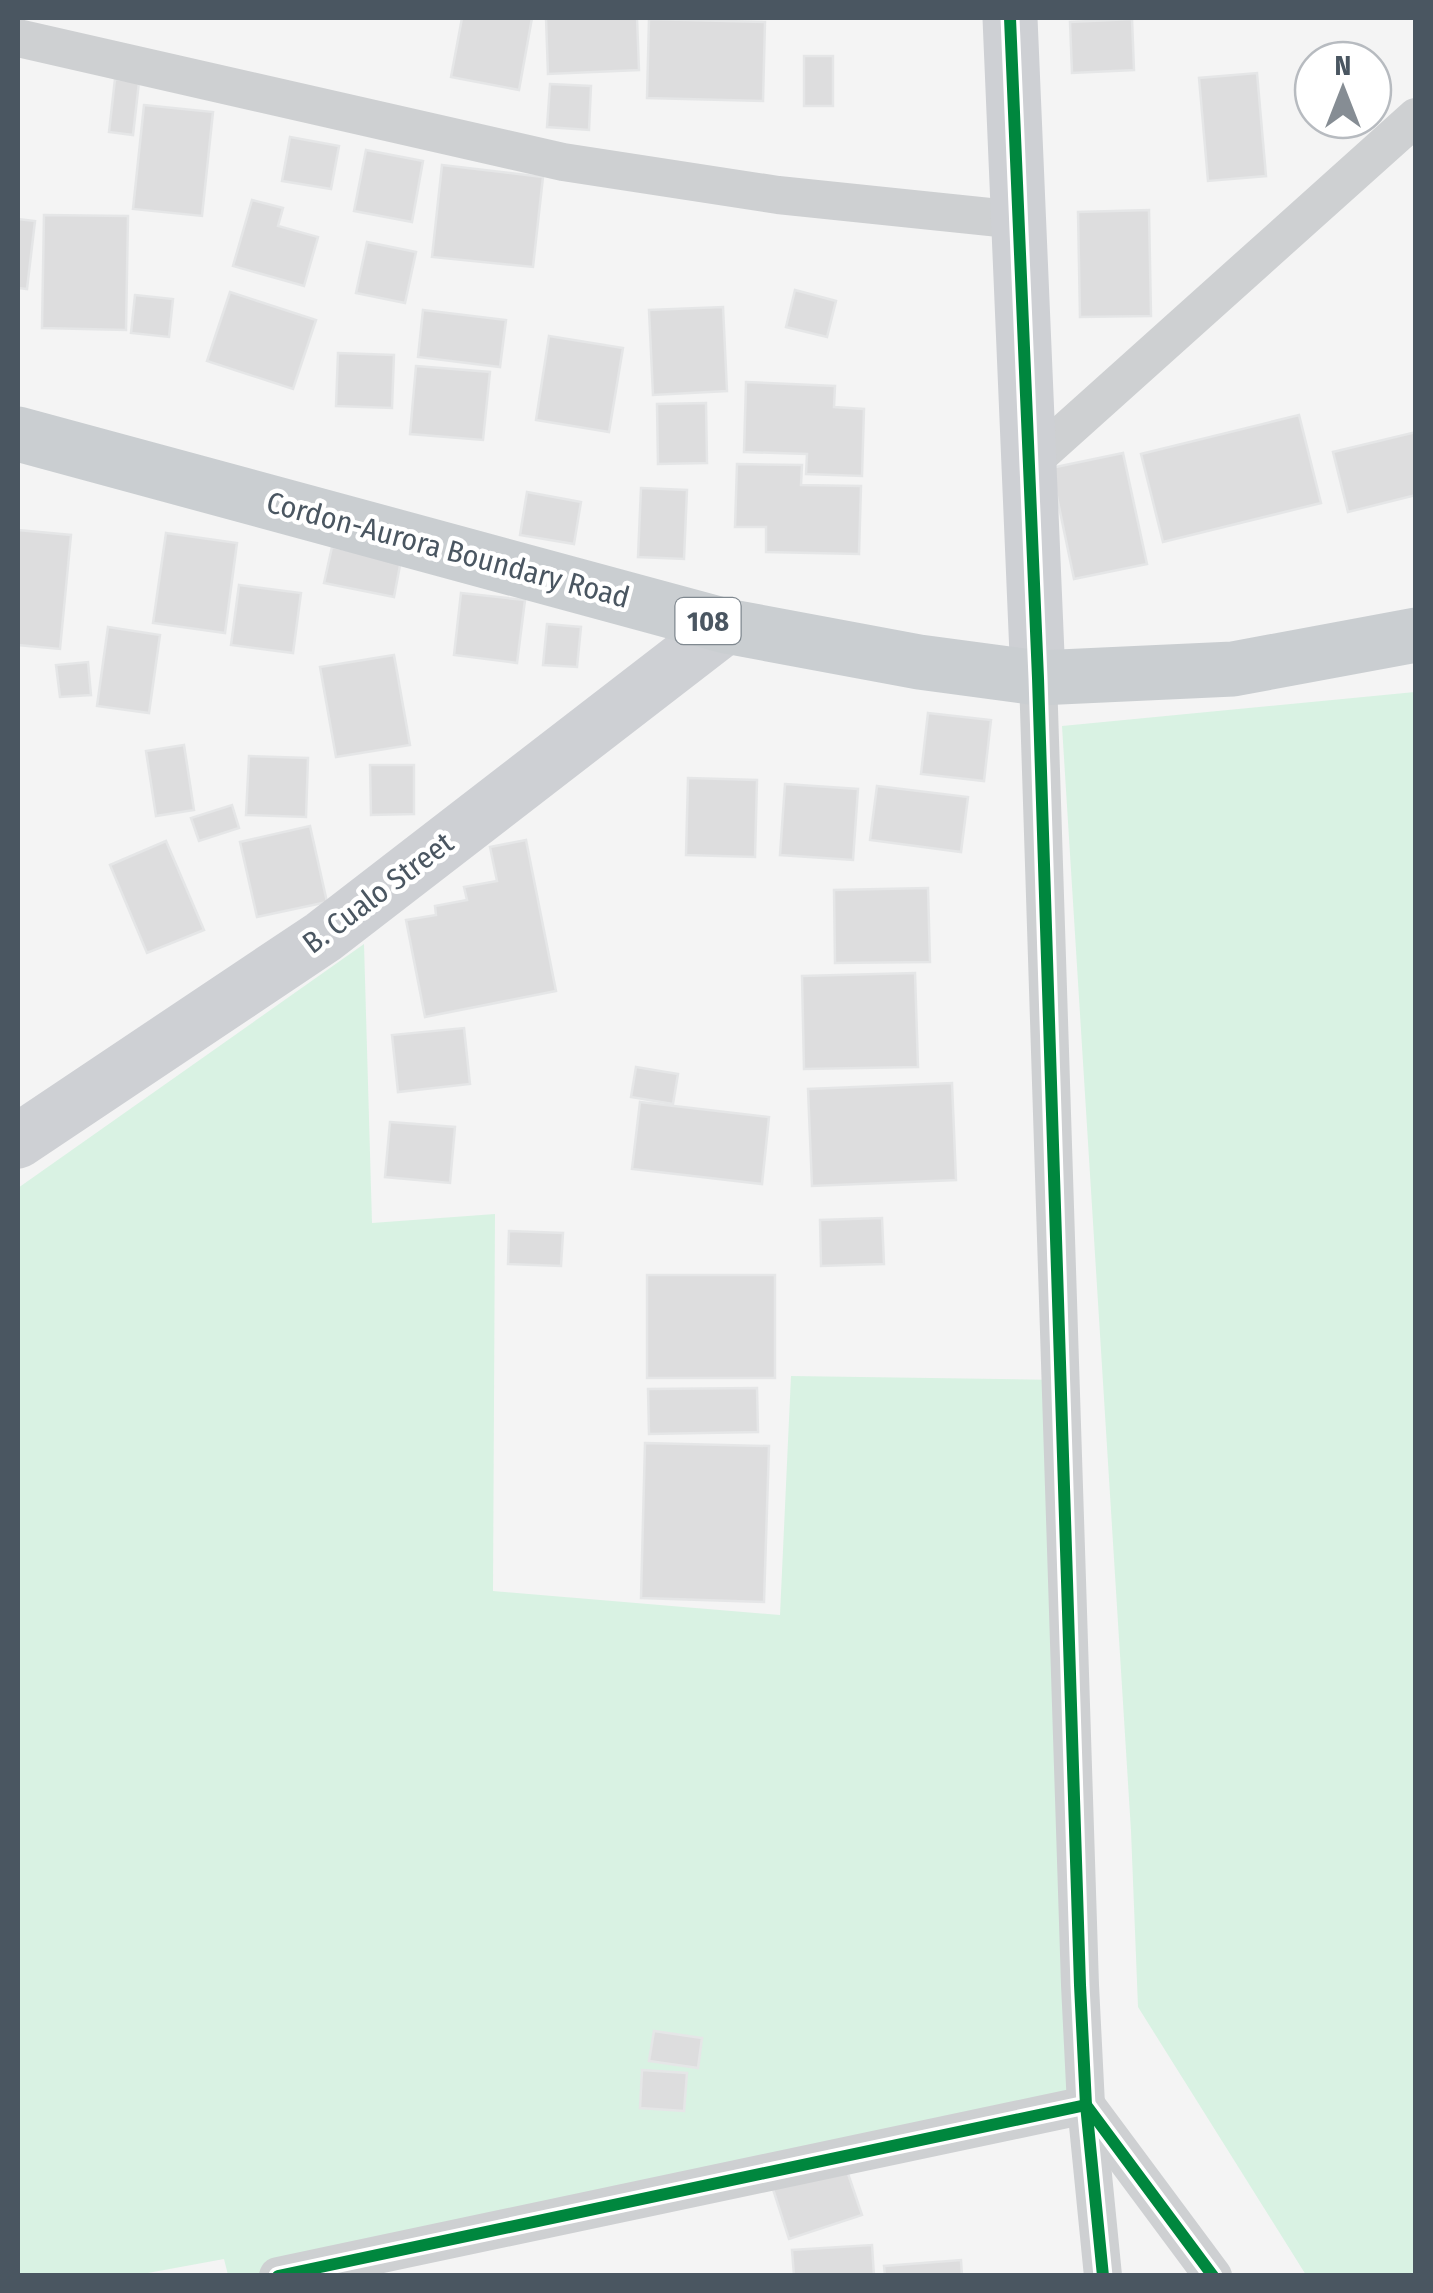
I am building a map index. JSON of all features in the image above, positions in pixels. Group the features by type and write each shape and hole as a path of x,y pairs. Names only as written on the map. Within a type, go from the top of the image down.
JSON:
{"main road":[{"name":"Cordon-Aurora Boundary Road","path":"18,434 726,626 919,662 1038,678 1233,669 1416,636"}],"street":[{"path":"1010,18 1038,678 1086,2105 1103,2276"},
{"path":"18,38 563,162 778,195 1019,220"},
{"path":"1028,464 1416,117"},
{"name":"B. Cualo Street","path":"18,1142 324,937 726,626"},
{"path":"278,2276 1086,2105"},
{"path":"1086,2105 1214,2276"}],"green space":[{"path":"1415,692 1415,2275 1306,2275 1138,2007 1131,1831 1062,726"},
{"path":"364,944 372,1223 495,1214 493,1591 780,1615 791,1376 1061,1380 1086,2105 278,2275 228,2275 224,2259 137,2275 18,2276 18,1188"}],"building":[{"path":"462,18 532,18 519,90 451,77"},
{"path":"546,18 637,18 639,70 548,74"},
{"path":"649,19 765,22 763,101 647,98"},
{"path":"1132,19 1134,70 1072,73 1070,22"},
{"path":"804,56 833,56 833,106 804,106"},
{"path":"1257,73 1266,176 1208,181 1199,78"},
{"path":"115,79 139,82 133,135 109,132"},
{"path":"550,84 591,86 589,130 547,127"},
{"path":"144,105 213,112 202,216 133,209"},
{"path":"290,137 339,146 331,189 282,181"},
{"path":"366,150 423,161 412,222 354,211"},
{"path":"442,165 543,177 533,267 432,257"},
{"path":"252,200 283,208 278,226 318,237 304,286 233,266"},
{"path":"1149,210 1151,316 1080,317 1078,212"},
{"path":"44,215 128,216 126,330 42,328"},
{"path":"18,219 35,221 27,289 18,288"},
{"path":"367,242 416,252 405,303 356,293"},
{"path":"795,290 836,301 827,337 786,327"},
{"path":"230,292 316,320 293,389 207,361"},
{"path":"135,295 173,299 169,337 131,333"},
{"path":"723,307 727,391 653,395 649,310"},
{"path":"423,310 506,320 500,367 418,357"},
{"path":"549,336 623,348 609,432 536,420"},
{"path":"338,353 394,355 392,408 336,406"},
{"path":"416,366 490,372 483,440 410,434"},
{"path":"746,382 835,386 834,407 864,409 862,476 806,474 807,454 744,452"},
{"path":"706,403 707,463 658,464 657,404"},
{"path":"1299,415 1321,503 1163,542 1141,454"},
{"path":"1416,432 1416,495 1348,512 1333,452"},
{"path":"1123,453 1147,564 1074,579 1051,468"},
{"path":"737,464 802,465 801,485 861,486 859,554 766,552 766,527 735,527"},
{"path":"641,488 687,490 684,559 638,557"},
{"path":"527,492 581,502 574,544 520,535"},
{"path":"18,530 71,535 60,649 18,645"},
{"path":"166,533 237,543 225,633 153,623"},
{"path":"332,547 401,560 394,597 324,583"},
{"path":"239,585 301,593 293,653 231,645"},
{"path":"461,593 525,600 517,663 454,655"},
{"path":"547,624 581,627 577,667 543,665"},
{"path":"108,627 160,635 149,713 97,706"},
{"path":"394,655 410,745 336,757 320,667"},
{"path":"88,662 91,695 60,697 56,665"},
{"path":"928,713 991,720 984,781 921,774"},
{"path":"184,745 194,810 156,816 146,751"},
{"path":"249,756 308,758 306,817 246,815"},
{"path":"370,765 414,765 414,814 371,815"},
{"path":"688,778 757,780 755,857 686,855"},
{"path":"785,784 858,789 853,860 780,855"},
{"path":"877,786 968,797 961,852 870,840"},
{"path":"232,805 239,828 199,841 191,818"},
{"path":"310,826 327,902 257,917 240,842"},
{"path":"526,840 556,991 425,1017 406,920 436,915 435,906 467,900 464,887 497,881 490,847"},
{"path":"166,841 204,930 147,953 110,865"},
{"path":"928,888 930,962 835,963 834,890"},
{"path":"915,973 918,1067 804,1069 802,976"},
{"path":"464,1028 470,1084 398,1092 392,1035"},
{"path":"636,1067 678,1074 673,1104 631,1097"},
{"path":"952,1083 956,1180 812,1186 808,1089"},
{"path":"640,1102 769,1117 762,1184 632,1169"},
{"path":"390,1122 455,1127 450,1183 385,1177"},
{"path":"882,1218 884,1264 821,1266 820,1220"},
{"path":"509,1231 563,1233 561,1266 508,1264"},
{"path":"647,1275 775,1275 775,1378 647,1378"},
{"path":"757,1388 758,1432 649,1434 648,1389"},
{"path":"645,1443 769,1446 764,1602 641,1598"},
{"path":"654,2031 702,2038 698,2068 649,2061"},
{"path":"642,2070 687,2073 684,2111 640,2108"},
{"path":"844,2162 862,2215 789,2239 772,2186"},
{"path":"872,2245 874,2276 794,2276 792,2250"},
{"path":"961,2260 962,2276 885,2276 884,2266"}],"cycle path":[{"path":"1010,18 1038,678 1080,1985 1086,2105 1103,2276"},
{"path":"278,2276 1086,2105 1213,2276"}]}
